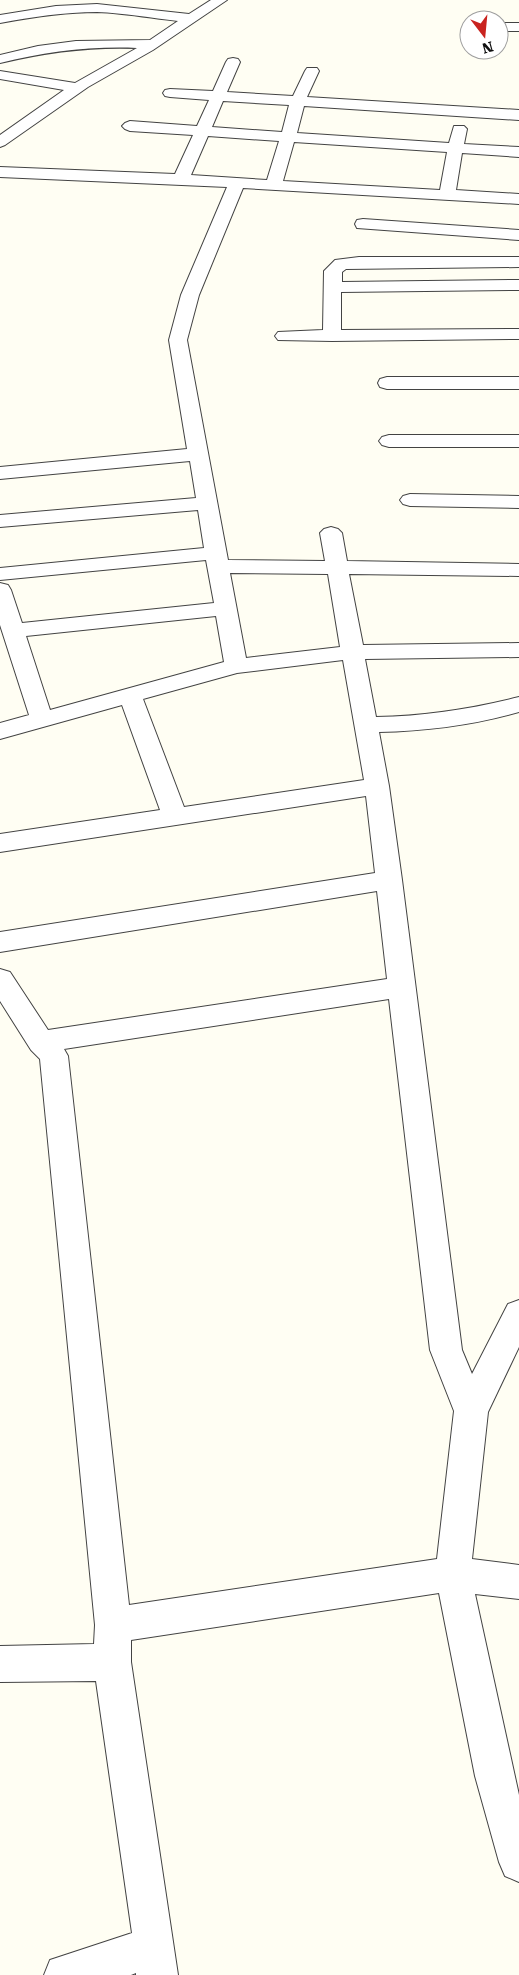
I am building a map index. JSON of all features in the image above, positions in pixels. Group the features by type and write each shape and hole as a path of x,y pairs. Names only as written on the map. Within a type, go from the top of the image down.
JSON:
{"street":[{"path":"109,0 129,11"},
{"path":"142,0 168,16"},
{"path":"0,142 78,88 123,62 220,0"},
{"path":"0,19 84,9 129,11 168,16 187,22"},
{"path":"39,26 82,21 187,22"},
{"path":"0,59 58,46 114,42 152,44"},
{"path":"58,46 123,62"},
{"path":"181,179 233,62"},
{"path":"274,184 298,101 312,71"},
{"path":"0,75 78,88"},
{"path":"170,93 519,115"},
{"path":"447,194 463,111"},
{"path":"0,120 26,124"},
{"path":"130,126 519,152"},
{"path":"0,172 181,179 519,199"},
{"path":"236,666 178,340 190,295 237,183"},
{"path":"359,262 367,189"},
{"path":"363,224 519,236"},
{"path":"446,262 448,230"},
{"path":"332,336 333,271 342,264 359,262 519,262"},
{"path":"333,287 519,285"},
{"path":"284,336 519,334"},
{"path":"387,383 519,383"},
{"path":"389,441 519,441"},
{"path":"0,473 199,454"},
{"path":"410,500 519,502"},
{"path":"0,521 65,517 208,503"},
{"path":"331,533 377,786 446,1350 471,1411"},
{"path":"0,574 217,559 337,567 519,570"},
{"path":"0,590 42,720"},
{"path":"13,630 226,608"},
{"path":"0,731 236,666 354,652 519,650"},
{"path":"130,696 175,816"},
{"path":"366,725 437,723 485,715 519,704"},
{"path":"0,843 377,786"},
{"path":"0,942 389,880"},
{"path":"0,979 41,1042 54,1056 112,1643 155,1961 65,1975"},
{"path":"41,1042 402,987"},
{"path":"519,1314 471,1411 453,1574 494,1776 519,1862"},
{"path":"0,1664 453,1574 519,1582"}]}
